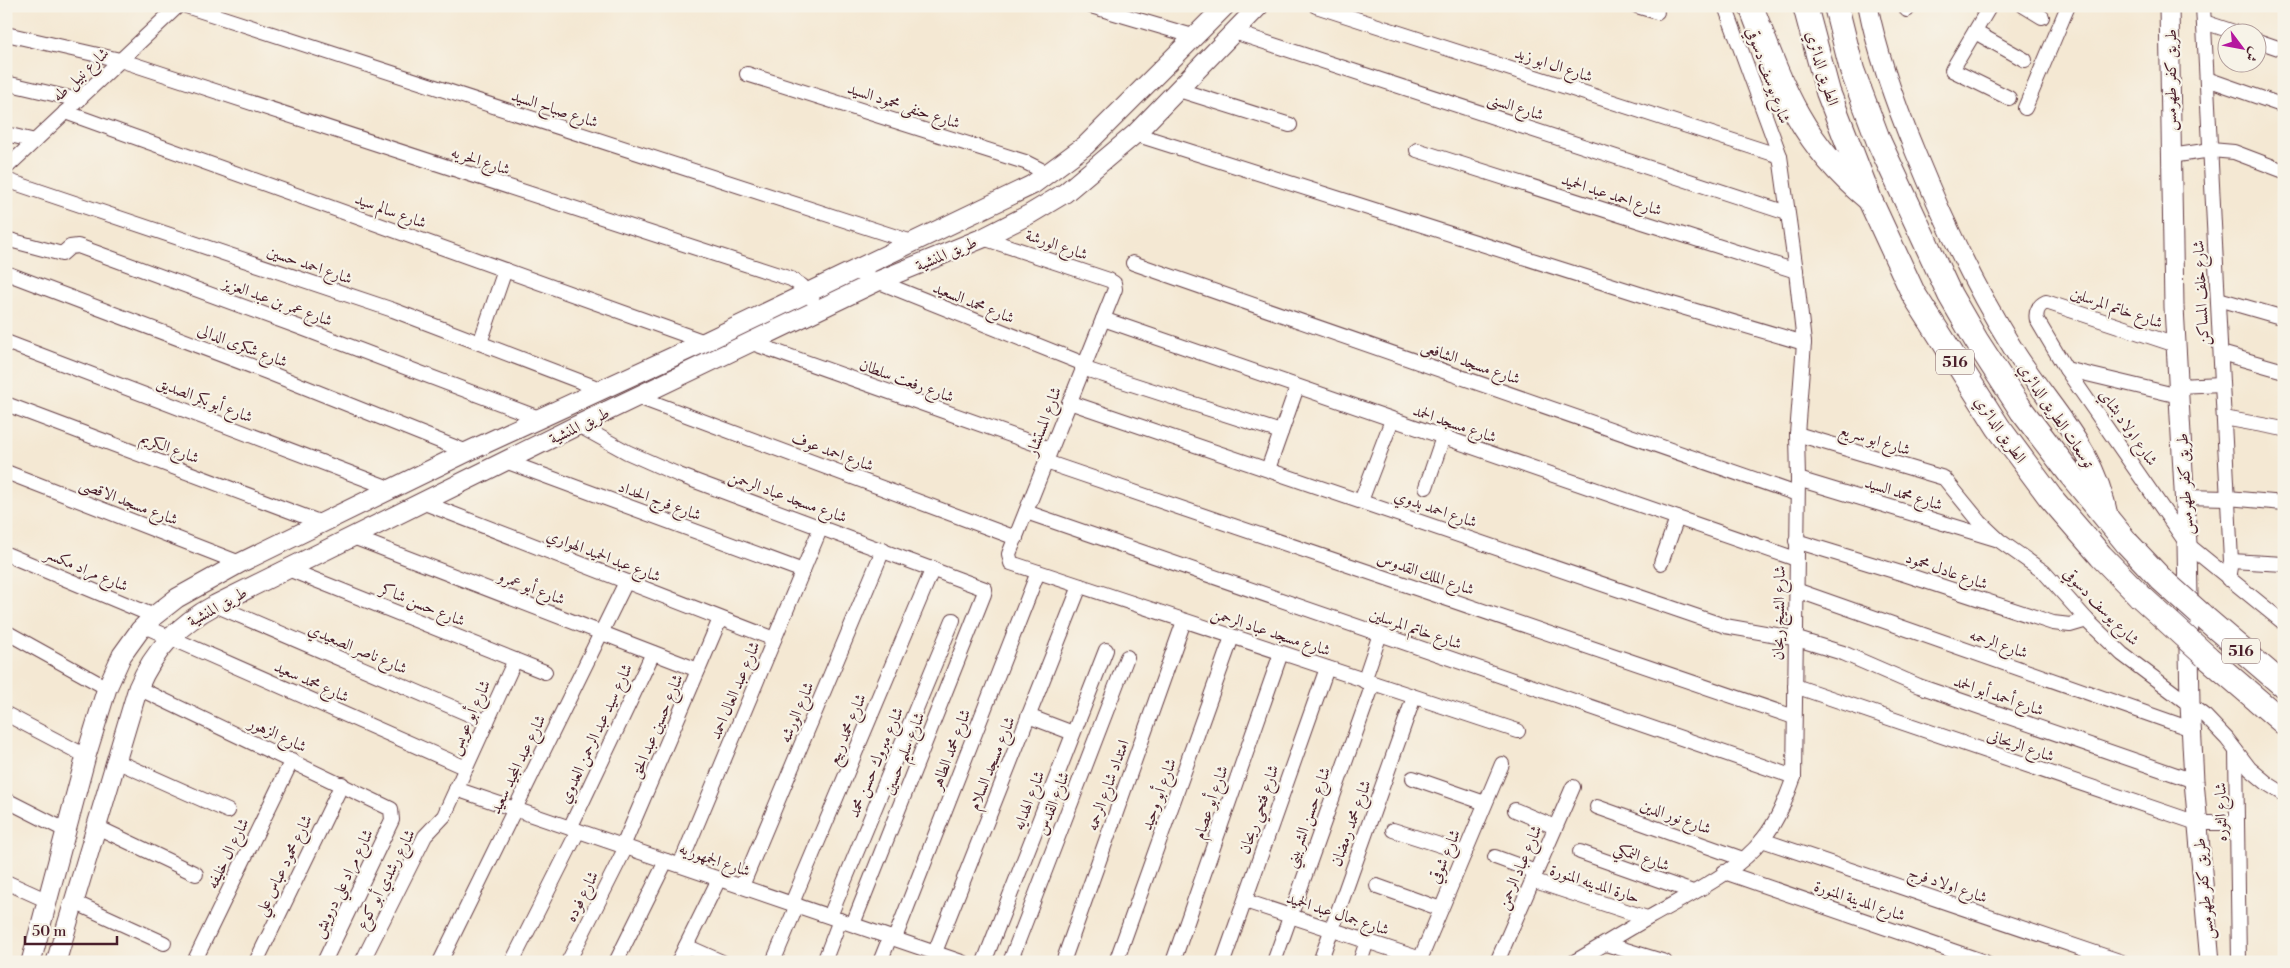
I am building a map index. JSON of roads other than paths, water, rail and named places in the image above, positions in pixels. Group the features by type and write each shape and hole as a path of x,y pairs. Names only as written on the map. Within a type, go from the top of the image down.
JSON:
{"highway":[{"path":"1751,6 1786,95 1804,130 1834,168 1870,200"},
{"name":"الطريق الدائري","path":"1804,6 1828,92 1870,200 1913,293 1998,427 2050,497 2101,556 2140,596 2206,656 2284,722"},
{"name":"الطريق الدائري","path":"1836,6 1852,70 1879,142 1905,200 1950,295 1976,340 2022,410 2071,476 2127,543 2161,579 2284,686"}],"street":[{"name":"شارع نبيل طه","path":"6,168 178,6"},
{"name":"شارع صباح السيد","path":"186,6 912,242"},
{"path":"1091,6 1196,37"},
{"name":"طريق المنشية","path":"31,962 86,756 107,688 122,655 149,621 201,583 240,563 600,388 705,342 1014,195 1049,174 1086,145 1225,6"},
{"name":"طريق المنشية","path":"56,962 138,688 151,662 169,638 191,619 215,605 578,425 878,282 983,238 1065,193 1136,134 1259,6"},
{"name":"شارع ال ابو زيد","path":"1316,6 1780,156"},
{"path":"1637,6 1657,12"},
{"name":"شارع يوسف دسوقي","path":"1725,6 1780,156"},
{"name":"توسعات الطريق الدائري","path":"1868,6 1873,32 1891,89 1925,177 1994,315 2033,380 2086,452 2099,480 2109,520"},
{"path":"1990,6 1952,70 2009,98"},
{"path":"2024,6 2042,17"},
{"path":"2025,108 2068,6"},
{"name":"طريق كفر طهرمس","path":"2170,6 2171,156 2176,345 2187,544 2191,730 2197,823 2210,962"},
{"name":"شارع خلف المساكن","path":"2203,6 2231,561 2228,578"},
{"path":"2204,22 2218,27"},
{"name":"شارع السنى","path":"1234,32 1787,213"},
{"path":"1975,32 2025,60"},
{"name":"شارع الحريه","path":"6,34 120,60 791,279 802,286 820,310"},
{"path":"2268,44 2284,50"},
{"name":"شارع حنفى محمود السيد","path":"747,74 1025,162 1049,174"},
{"path":"2207,79 2284,106"},
{"path":"6,83 79,100"},
{"path":"1179,90 1290,125"},
{"name":"شارع سالم سيد","path":"65,112 705,342"},
{"path":"6,134 35,141"},
{"path":"1136,134 1655,299 1804,343"},
{"name":"شارع احمد عبد الحميد","path":"1417,150 1796,271"},
{"path":"2171,156 2211,150 2234,152 2284,170"},
{"name":"شارع الشيخ ريحان","path":"1574,962 1693,892 1743,859 1762,840 1786,799 1794,777 1797,434 1804,343 1780,156"},
{"path":"1049,174 1065,193"},
{"name":"شارع احمد حسين","path":"6,180 393,310 600,388"},
{"name":"شارع الورشة","path":"983,238 1109,280 1114,284 1115,289"},
{"name":"شارع عمر بن عبد العزيز","path":"6,239 62,254 70,247 78,246 299,327 538,418"},
{"name":"شارع مسجد الشافعى","path":"1133,263 1797,494"},
{"path":"480,343 505,270"},
{"name":"شارع محمد السعيد","path":"852,271 1083,366 1281,432"},
{"name":"شارع شكرى الدالى","path":"6,273 267,372 466,452"},
{"name":"شارع المستشار","path":"1014,564 1008,558 1115,289"},
{"path":"2218,299 2284,318"},
{"name":"شارع خاتم المرسلين","path":"2046,302 2176,345"},
{"name":"شارع اولاد بشاي","path":"2046,302 2038,309 2037,320 2066,368 2187,544 2284,623"},
{"name":"شارع مسجد الحمد","path":"1103,319 1796,559"},
{"name":"شارع أبو بكر الصديق","path":"6,342 392,490"},
{"name":"شارع رفعت سلطان","path":"752,343 1048,456"},
{"path":"2221,353 2284,371"},
{"path":"2066,368 2178,391 2222,384"},
{"path":"1268,469 1297,387"},
{"name":"شارع احمد عوف","path":"638,397 1016,538"},
{"name":"شارع احمد بدوي","path":"1069,402 1725,626 1794,638"},
{"name":"شارع الكريم","path":"6,404 322,523"},
{"path":"2224,418 2284,429"},
{"path":"1362,501 1392,420"},
{"name":"شارع مسجد عباد الرحمن","path":"578,425 653,464 983,587 984,594"},
{"name":"شارع ابو سريع","path":"1797,434 1944,478"},
{"path":"1426,487 1443,437"},
{"name":"شارع الملك القدوس","path":"1048,456 1794,717"},
{"name":"شارع فرج الحداد","path":"505,461 803,571"},
{"name":"شارع مسجد الاقصى","path":"6,472 240,563"},
{"name":"شارع يوسف دسوقي","path":"1944,478 1970,512 2000,541 2044,572 2087,620 2122,654 2190,704 2217,728 2259,777 2284,794"},
{"name":"شارع محمد السيد","path":"1798,479 2000,541"},
{"path":"2184,497 2228,498 2284,503"},
{"name":"شارع عبد الحميد الهواري","path":"422,502 774,639"},
{"name":"شارع خاتم المرسلين","path":"1026,512 1794,777"},
{"path":"1661,563 1677,518"},
{"name":"شارع عبد العال احمد","path":"616,962 673,863 774,639 821,527"},
{"name":"شارع أبو عمرو","path":"353,537 698,670"},
{"name":"شارع عادل محمود","path":"1796,541 2053,623 2070,625 2087,620"},
{"name":"شارع الورشه","path":"742,886 883,550"},
{"name":"شارع مراد مكسر","path":"6,554 149,621"},
{"path":"2231,561 2284,564"},
{"name":"شارع مسجد عباد الرحمن","path":"1014,564 1518,731"},
{"name":"شارع محمد ربيع","path":"773,962 794,904 933,568"},
{"name":"شارع حسن شاكر","path":"288,569 545,672"},
{"name":"شارع محمد الطاهر","path":"880,962 892,937 1038,572"},
{"name":"شارع عبد المجيد سعيد","path":"440,962 626,582"},
{"name":"شارع مسجد السلام","path":"941,956 1028,716 1080,586"},
{"name":"شارع الرحمه","path":"1796,590 2191,730"},
{"name":"شارع سليم حسين","path":"841,920 984,594"},
{"name":"شارع ناصر الصعيدي","path":"215,605 487,722"},
{"name":"شارع حسين عبد الحق","path":"625,847 720,618"},
{"name":"شارع مبروك حسن محمد","path":"841,920 953,620"},
{"name":"شارع محمد سعيد","path":"149,621 169,638 466,768"},
{"name":"امتداد شارع الرحمه","path":"1063,962 1184,621"},
{"path":"6,632 107,688"},
{"name":"شارع حسن الشربيني","path":"1274,962 1369,682 1380,634"},
{"name":"شارع أبو وحيد","path":"1116,962 1232,637"},
{"name":"شارع أحمد أبو الحمد","path":"1794,638 1852,656 1919,686 2194,781"},
{"name":"شارع الهدايه","path":"984,962 1106,650"},
{"name":"شارع سيد عبد الرحمن العدوي","path":"512,962 653,653"},
{"name":"شارع أبو عصام","path":"1173,962 1281,653"},
{"name":"شارع القدس","path":"1010,962 1128,657"},
{"name":"شارع أبو عويس","path":"456,789 515,660"},
{"name":"شارع فتحي ريحان","path":"1223,962 1327,668"},
{"name":"شارع الريحانى","path":"1795,686 2197,823 2237,823"},
{"name":"شارع الزهور","path":"138,688 388,806 393,812 392,820"},
{"name":"شارع محمد رمضان","path":"1320,962 1414,697"},
{"path":"6,714 86,756"},
{"path":"1028,716 1073,733"},
{"name":"شارع الثوره","path":"2236,751 2239,962"},
{"name":"شارع ال خليفه","path":"194,962 292,760"},
{"path":"116,761 228,811"},
{"name":"شارع شوقي","path":"1420,960 1502,764"},
{"path":"1413,778 1485,803"},
{"name":"شارع محمود عباس علي","path":"256,962 342,784"},
{"name":"شارع عباد الرحمن","path":"1497,962 1572,787"},
{"name":"شارع الجمهوريه","path":"456,789 962,962"},
{"name":"شارع رشدي أبو كوع","path":"362,962 425,836 444,816 456,789"},
{"path":"6,800 67,831"},
{"name":"شارع نور الدين","path":"1597,807 1743,859"},
{"path":"1515,810 1555,827"},
{"name":"شارع مراد علي درويش","path":"324,962 392,820"},
{"path":"97,827 196,874"},
{"path":"1393,830 1464,853"},
{"name":"شارع اولاد فرج","path":"1762,840 2122,962"},
{"name":"شارع فوده","path":"568,962 625,847"},
{"name":"شارع النمكي","path":"1580,852 1693,892"},
{"name":"حارة المدينه المنورة","path":"1495,857 1534,876 1647,918"},
{"name":"شارع المدينة المنورة","path":"1724,872 1985,962"},
{"path":"678,962 719,879"},
{"path":"6,882 48,901"},
{"path":"1377,886 1441,909"},
{"name":"شارع جمال عبد الحميد","path":"1245,901 1420,960"},
{"path":"74,902 164,943"},
{"path":"824,962 841,920"},
{"path":"1360,962 1367,941"},
{"path":"1606,944 1665,962"},
{"path":"686,946 722,962"}]}
